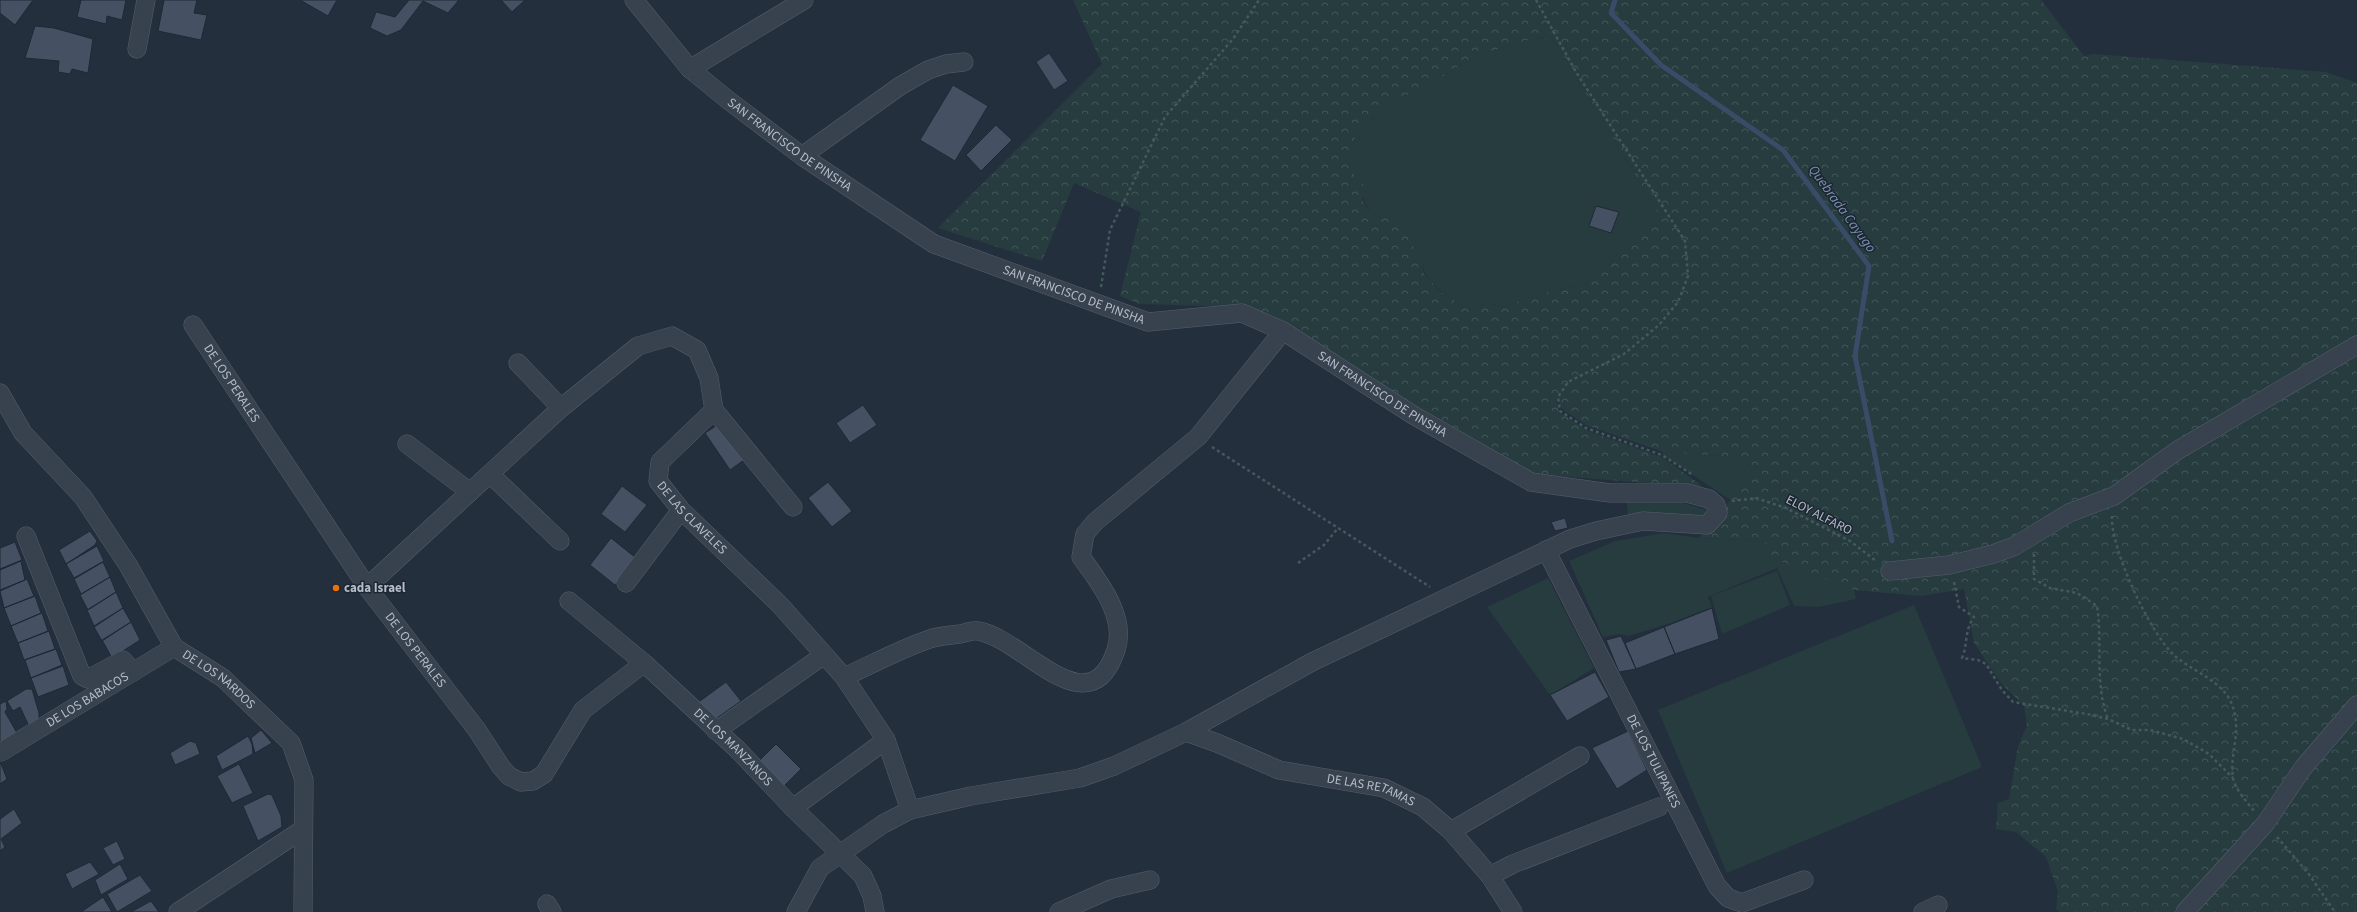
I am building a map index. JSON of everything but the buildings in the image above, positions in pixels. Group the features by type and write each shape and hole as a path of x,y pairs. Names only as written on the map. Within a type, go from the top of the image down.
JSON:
{"street":[{"path":"136,49 146,0"},
{"name":"SAN FRANCISCO DE PINSHA","path":"634,0 663,38 690,69 802,156 934,244 1148,322 1242,313 1283,331 1413,415 1531,482 1610,493 1687,493 1709,499 1716,505 1722,505"},
{"path":"690,69 804,0"},
{"path":"802,156 900,86 928,70 946,64 964,62"},
{"name":"DE LOS PERALES","path":"192,326 367,587 478,730 501,767 509,776 522,782 533,781 544,774 583,710 644,663"},
{"path":"844,677 933,638 977,631 998,639 1073,683 1090,683 1100,678 1111,667 1118,645 1118,618 1096,578 1082,557 1085,534 1094,522 1198,437 1283,331"},
{"path":"367,587 561,408 638,346 672,336 697,350 709,378 714,410 793,507"},
{"path":"1890,571 1949,565 1993,554 2031,537 2069,512 2114,496 2178,450 2357,344"},
{"path":"518,363 561,408"},
{"name":"DE LOS NARDOS","path":"0,393 23,433 83,496 128,565 174,647 223,678 291,743 304,780 302,830 303,912"},
{"name":"DE LAS CLAVELES","path":"714,410 660,462 658,481 680,510 780,604 844,677 886,740 910,810"},
{"path":"407,444 470,492"},
{"path":"490,474 560,541"},
{"path":"796,912 820,868 841,855 883,824 910,810 971,796 1080,778 1149,751 1312,662 1546,550 1596,531 1643,521 1698,526 1707,525 1722,505"},
{"path":"626,583 680,510"},
{"path":"26,536 82,676 88,679 94,678 123,660 133,672"},
{"name":"DE LOS TULIPANES","path":"1546,550 1717,886 1728,898 1742,903 1804,880"},
{"name":"DE LOS MANZANOS","path":"569,601 644,663 738,750 793,808 863,876 872,896 874,912"},
{"name":"DE LOS BABACOS","path":"1,752 174,647"},
{"path":"716,731 824,655"},
{"path":"2185,912 2265,824 2303,768 2357,705"},
{"name":"DE LAS RETAMAS","path":"1186,732 1217,742 1279,770 1384,788 1423,807 1451,830 1490,876 1513,912"},
{"path":"793,808 886,740"},
{"path":"1451,830 1580,756"},
{"path":"1490,876 1512,864 1659,807"},
{"path":"178,912 302,830"},
{"path":"1059,912 1111,889 1150,880"}],"path":[{"path":"1098,304 1110,230 1165,117 1233,39 1260,0"},
{"path":"1536,0 1576,72 1685,241 1688,276 1678,302 1659,325 1624,354 1568,382 1558,396 1560,411 1586,428 1662,455 1696,478"},
{"path":"1198,437 1446,598"},
{"path":"2114,496 2112,523 2122,563 2152,626 2175,656 2219,686 2230,700 2237,724 2234,778"},
{"name":"ELOY ALFARO","path":"1722,505 1732,501 1756,498 1786,508 1850,541 1890,571"},
{"path":"1298,563 1324,545 1338,528"},
{"path":"2031,537 2034,556 2034,580 2050,588 2077,593 2097,606 2100,625 2099,654 2101,702 2108,720"},
{"path":"1949,565 1959,607 1974,617 1968,626 1965,639 1966,648 1962,658 1978,660 1986,664 2002,690 2013,702 2024,705 2041,705 2108,720 2132,730 2150,730 2183,739 2209,754 2234,778 2244,797 2265,824 2308,873 2335,912"}],"green space":[{"path":"1073,0 2041,0 2084,56 2093,54 2326,72 2357,83 2357,912 2060,912 2056,909 2058,892 2046,857 2016,832 1996,829 1998,803 2009,799 2018,746 2027,726 2024,706 2001,683 1974,643 1964,589 1921,596 1854,590 1770,557 1770,544 1744,540 1699,538 1757,468 1723,456 1663,452 1586,425 1562,409 1556,397 1559,412 1588,431 1662,457 1701,485 1699,487 1533,474 1242,307 1139,304 1120,296 1141,212 1074,183 1042,261 938,228 1102,64","holes":["1539,37 1555,42 1658,213 1634,234 1610,264 1583,285 1555,290 1521,300 1505,307 1487,303 1473,310 1438,290 1424,273 1421,260 1397,218 1380,217 1372,213 1365,205 1362,199 1368,190 1351,171 1351,150 1356,135 1390,100 1415,93 1478,55"]},
{"path":"1538,37 1555,42 1658,213 1634,234 1610,264 1583,285 1555,290 1521,300 1505,307 1487,303 1473,310 1442,292 1430,280 1422,264 1383,219 1369,211 1351,171 1351,150 1356,135 1390,100 1415,93 1478,55"},
{"path":"1663,452 1723,456 1758,468 1732,501 1662,455"},
{"path":"1626,496 1667,498 1706,510 1707,516 1628,516"},
{"path":"1664,533 1699,538 1744,540 1771,544 1806,569 1854,590 1856,599 1819,607 1794,606 1777,568 1708,597 1712,607 1671,623 1628,636 1620,634 1603,637 1569,561 1615,541"},
{"path":"1777,571 1790,605 1722,634 1711,596"},
{"path":"1548,578 1594,668 1550,695 1487,607"},
{"path":"1914,605 1982,767 1727,873 1658,710"}],"waterway":[{"name":"Quebrada Cayugo","path":"1615,0 1611,13 1661,65 1783,150 1869,266 1855,356 1892,541"}],"place":[{"name":"cada Israel","path":"336,588"}]}
